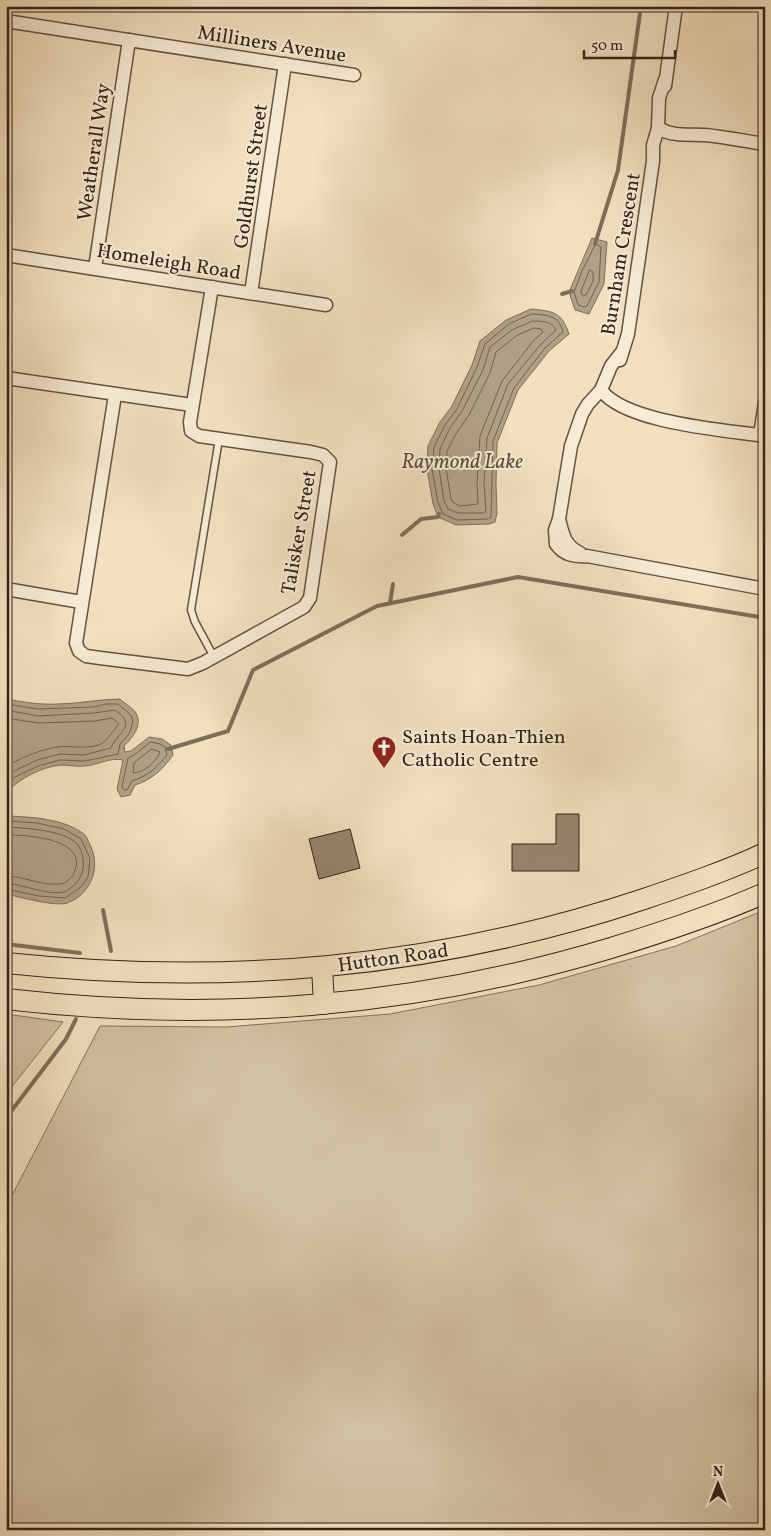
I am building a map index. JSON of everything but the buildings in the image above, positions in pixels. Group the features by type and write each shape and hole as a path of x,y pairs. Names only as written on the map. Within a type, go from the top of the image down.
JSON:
{"main road":[{"name":"Hutton Road","path":"6,963 139,973 246,972 322,967 433,952 520,935 619,907 716,873 765,853"},
{"name":"Hutton Road","path":"6,999 67,1006 157,1010 246,1010 324,1004 427,991 528,970 634,941 765,893"},
{"path":"322,967 324,1004"}],"street":[{"name":"Burnham Crescent","path":"676,6 665,80 659,98 663,129 653,144 653,161 628,334 622,352 611,366 604,392 588,404 582,414 580,424 570,446 559,519 569,546 587,556 765,589"},
{"name":"Milliners Avenue","path":"6,21 354,75"},
{"name":"Weatherall Way","path":"95,268 129,40"},
{"name":"Goldhurst Street","path":"251,293 285,64"},
{"path":"663,129 686,136 703,135 765,144"},
{"name":"Homeleigh Road","path":"6,255 326,305"},
{"name":"Talisker Street","path":"115,395 76,642 78,652 100,658 188,668 214,657 304,607 310,598 330,462 323,455 311,452 199,436 192,431 190,422 192,405 212,287"},
{"path":"6,378 192,405"},
{"path":"604,392 622,406 657,420 762,436 765,403"},
{"path":"6,589 82,602"}],"lane":[{"path":"214,657 194,622 191,610 219,439"}],"shaded area":[{"path":"765,910 765,1530 6,1530 6,1207 100,1026 226,1027 390,1014 539,985 676,946"},
{"path":"6,1014 63,1022 6,1094"}],"water":[{"path":"592,238 607,242 604,284 589,314 575,310 569,292"},
{"name":"Raymond Lake","path":"531,309 556,314 563,321 569,334 549,351 518,390 497,443 497,513 495,522 489,524 456,525 438,517 433,504 427,469 428,446 440,422 452,406 472,365 480,341 506,320"},
{"path":"6,699 51,704 120,699 135,711 138,718 136,731 124,746 125,752 131,751 149,737 162,739 171,745 173,755 157,773 135,785 130,795 121,797 117,789 123,760 118,759 85,766 61,765 46,768 18,782 6,792"},
{"path":"6,816 36,818 57,822 84,834 94,855 95,864 91,880 82,894 67,903 55,904 6,894"}],"waterway":[{"path":"595,244 618,170 641,6"},
{"path":"562,294 572,291"},
{"path":"402,535 421,519 438,517 439,514"},
{"path":"168,749 228,731 253,670 377,606 518,577 765,618"},
{"path":"390,603 393,584"},
{"path":"103,910 111,951"},
{"path":"6,944 80,953"},
{"path":"6,1118 66,1039 76,1019"}],"place":[{"name":"Saints Hoan-Thien Catholic Centre","path":"384,769"}]}
